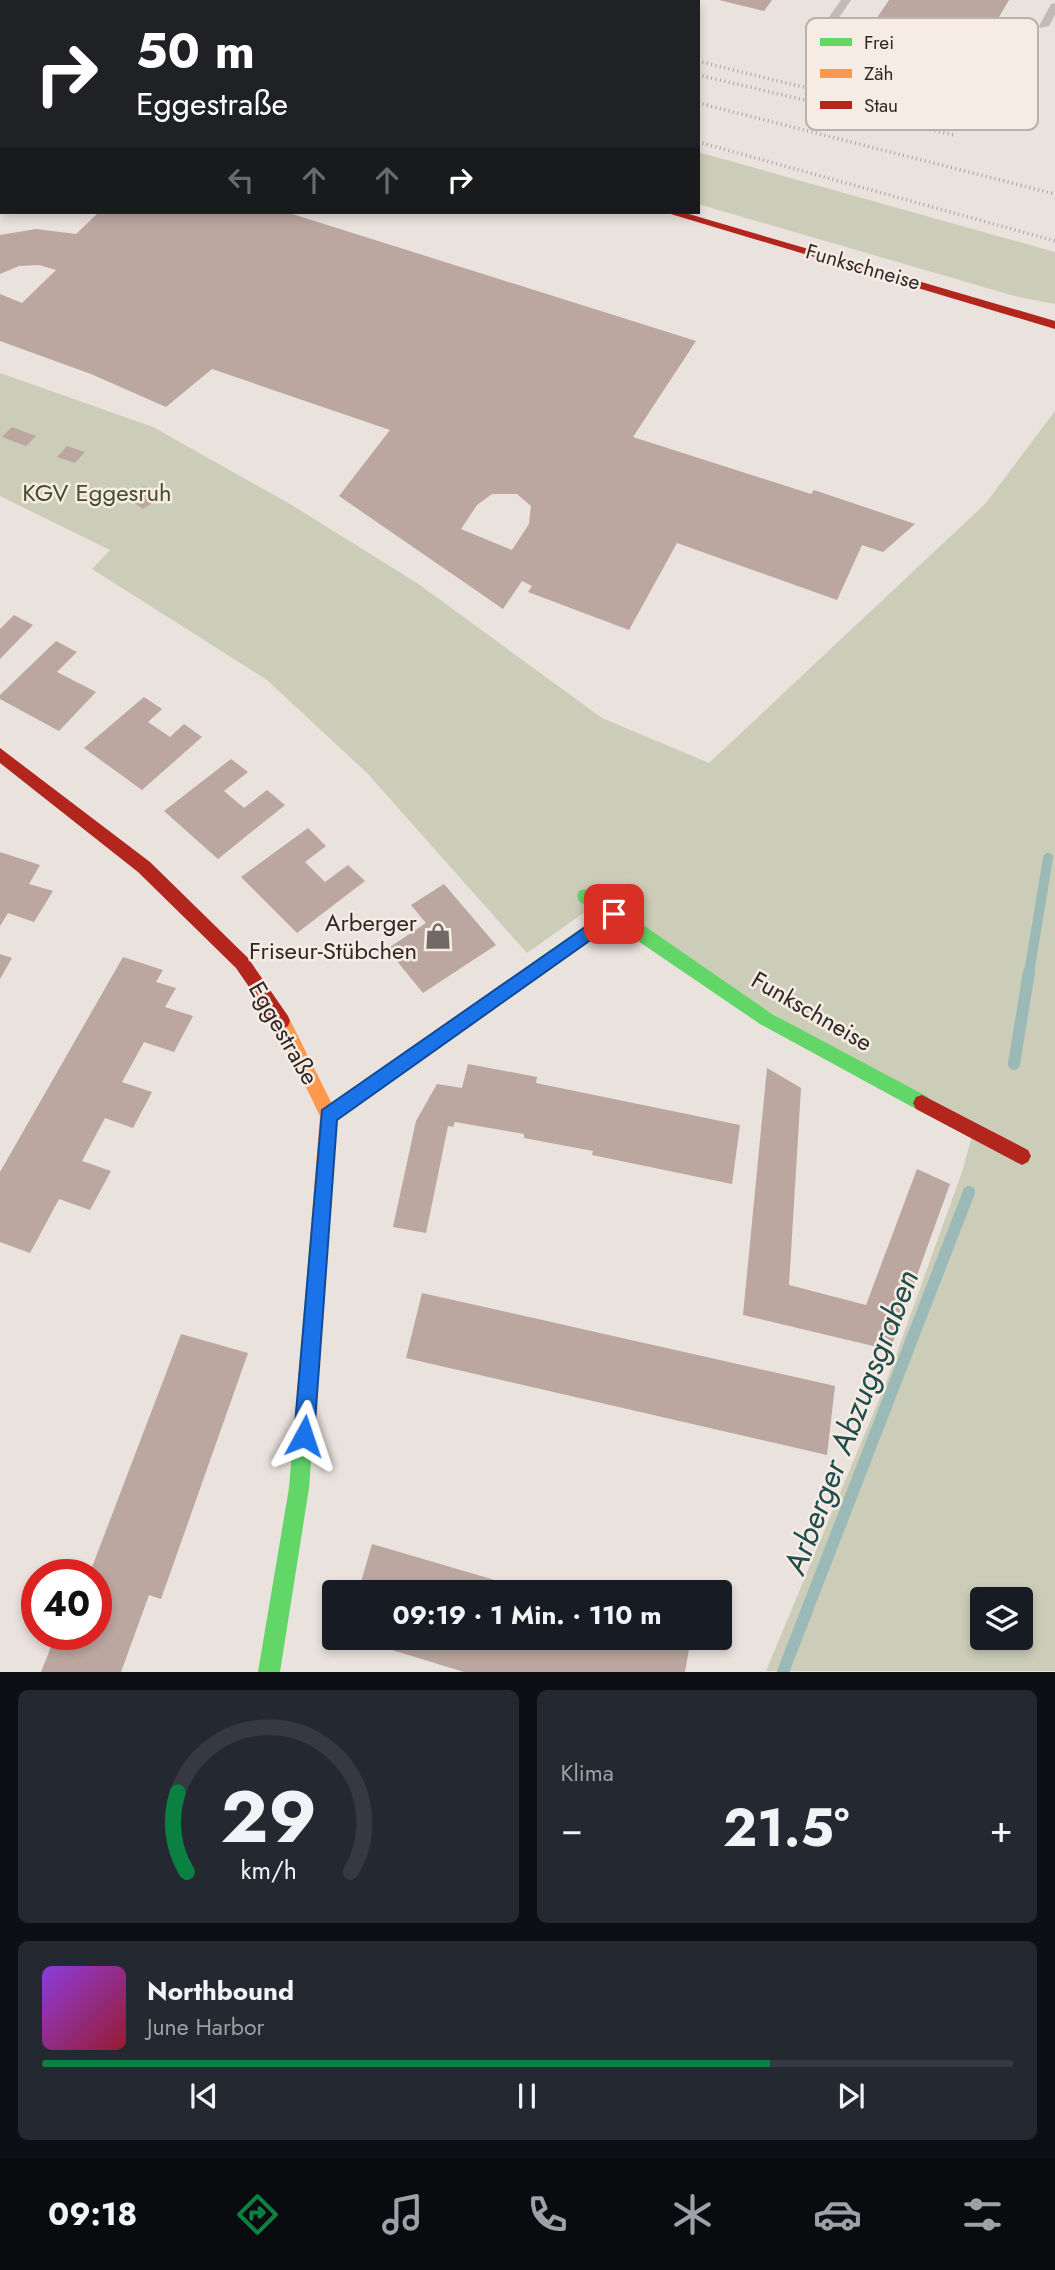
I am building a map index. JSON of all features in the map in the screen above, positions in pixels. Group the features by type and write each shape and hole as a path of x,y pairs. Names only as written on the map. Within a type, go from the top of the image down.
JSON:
{"street":[{"name":"Funkschneise","path":"677,214 1055,325"},
{"name":"Eggestraße","path":"0,754 144,867 242,962 287,1029 329,1116 614,914"},
{"name":"Funkschneise","path":"585,896 765,1019 1022,1156"},
{"path":"269,1671 299,1488 329,1116"}],"lane":[{"path":"833,18 846,0"},
{"path":"1044,26 1055,6"}],"green space":[{"path":"700,153 1055,252 1055,304 1018,297 700,205"},
{"name":"KGV Eggesruh","path":"0,373 153,427 290,504 417,583 602,718 709,763 985,504 1055,411 1055,1671 766,1671 886,1383 962,1172 973,1132 592,907 527,953 367,773 267,680 92,569 110,550 0,496"}],"building":[{"path":"719,0 772,0 764,11"},
{"path":"889,0 1009,0 998,18 877,18"},
{"path":"97,214 292,214 696,341 633,437 811,494 814,490 915,524 883,552 862,545 837,600 677,543 629,630 528,592 532,586 522,581 503,609 339,496 390,430 212,369 166,407 91,374 0,341 0,294 22,303 56,270 39,265 19,266 0,274 0,235 36,229 76,234","holes":["492,494 517,494 531,506 529,524 512,550 461,529 477,505"]},
{"path":"12,427 36,436 26,446 2,437"},
{"path":"67,446 85,452 75,463 57,457"},
{"path":"144,486 161,497 143,509 127,498"},
{"path":"14,615 33,625 0,659 0,629"},
{"path":"56,641 77,652 57,672 96,692 59,731 0,699 0,695"},
{"path":"144,697 162,709 148,722 170,737 184,724 202,737 142,790 84,748"},
{"path":"231,759 248,772 224,791 244,808 267,790 285,805 218,859 164,811"},
{"path":"308,828 326,846 305,862 325,882 348,865 365,881 297,933 241,877"},
{"path":"0,852 40,865 29,884 53,891 34,922 8,913 0,926"},
{"path":"444,884 496,945 423,993 387,949 426,923 411,905"},
{"path":"0,954 12,958 0,979"},
{"path":"123,957 163,970 156,982 176,988 165,1007 193,1016 174,1052 144,1042 122,1082 152,1092 133,1128 105,1118 82,1161 111,1171 90,1210 59,1199 30,1253 0,1242 0,1172"},
{"path":"468,1064 537,1077 536,1083 740,1125 732,1184 592,1155 593,1151 524,1138 524,1134 455,1122 453,1127 448,1126 426,1233 393,1227 416,1121 437,1084 462,1088"},
{"path":"767,1068 801,1088 789,1285 866,1305 917,1169 950,1184 890,1350 743,1315"},
{"path":"422,1293 835,1386 827,1455 406,1358"},
{"path":"181,1334 248,1353 161,1599 149,1595 121,1672 41,1672 50,1650 112,1650 112,1559 95,1559"},
{"path":"372,1544 495,1580 362,1580"},
{"path":"392,1650 689,1650 685,1672 464,1672"}],"waterway":[{"name":"Arberger Abzugsgraben","path":"1029,973 1048,858"},
{"name":"Arberger Abzugsgraben","path":"1014,1064 1029,972"},
{"name":"Arberger Abzugsgraben","path":"783,1672 969,1192"}],"railway":[{"path":"700,62 806,87"},
{"path":"700,75 806,100"},
{"path":"700,104 1055,194"},
{"path":"933,130 954,135"},
{"path":"700,143 1055,241"}],"traffic: fast":[{"path":"585,896 766,1019 922,1103"},
{"path":"517,983 614,914"},
{"path":"269,1672 299,1488 318,1252"}],"traffic: slow":[{"path":"282,1021 329,1116 517,983"},
{"path":"318,1252 329,1116"}],"traffic: jam":[{"path":"677,214 1055,325"},
{"path":"0,754 144,867 242,963 282,1021"},
{"path":"922,1103 1022,1156"}],"place":[{"name":"Arberger Friseur-Stübchen","path":"438,936"}],"route":[{"path":"304,1436 329,1116 614,914"}]}
